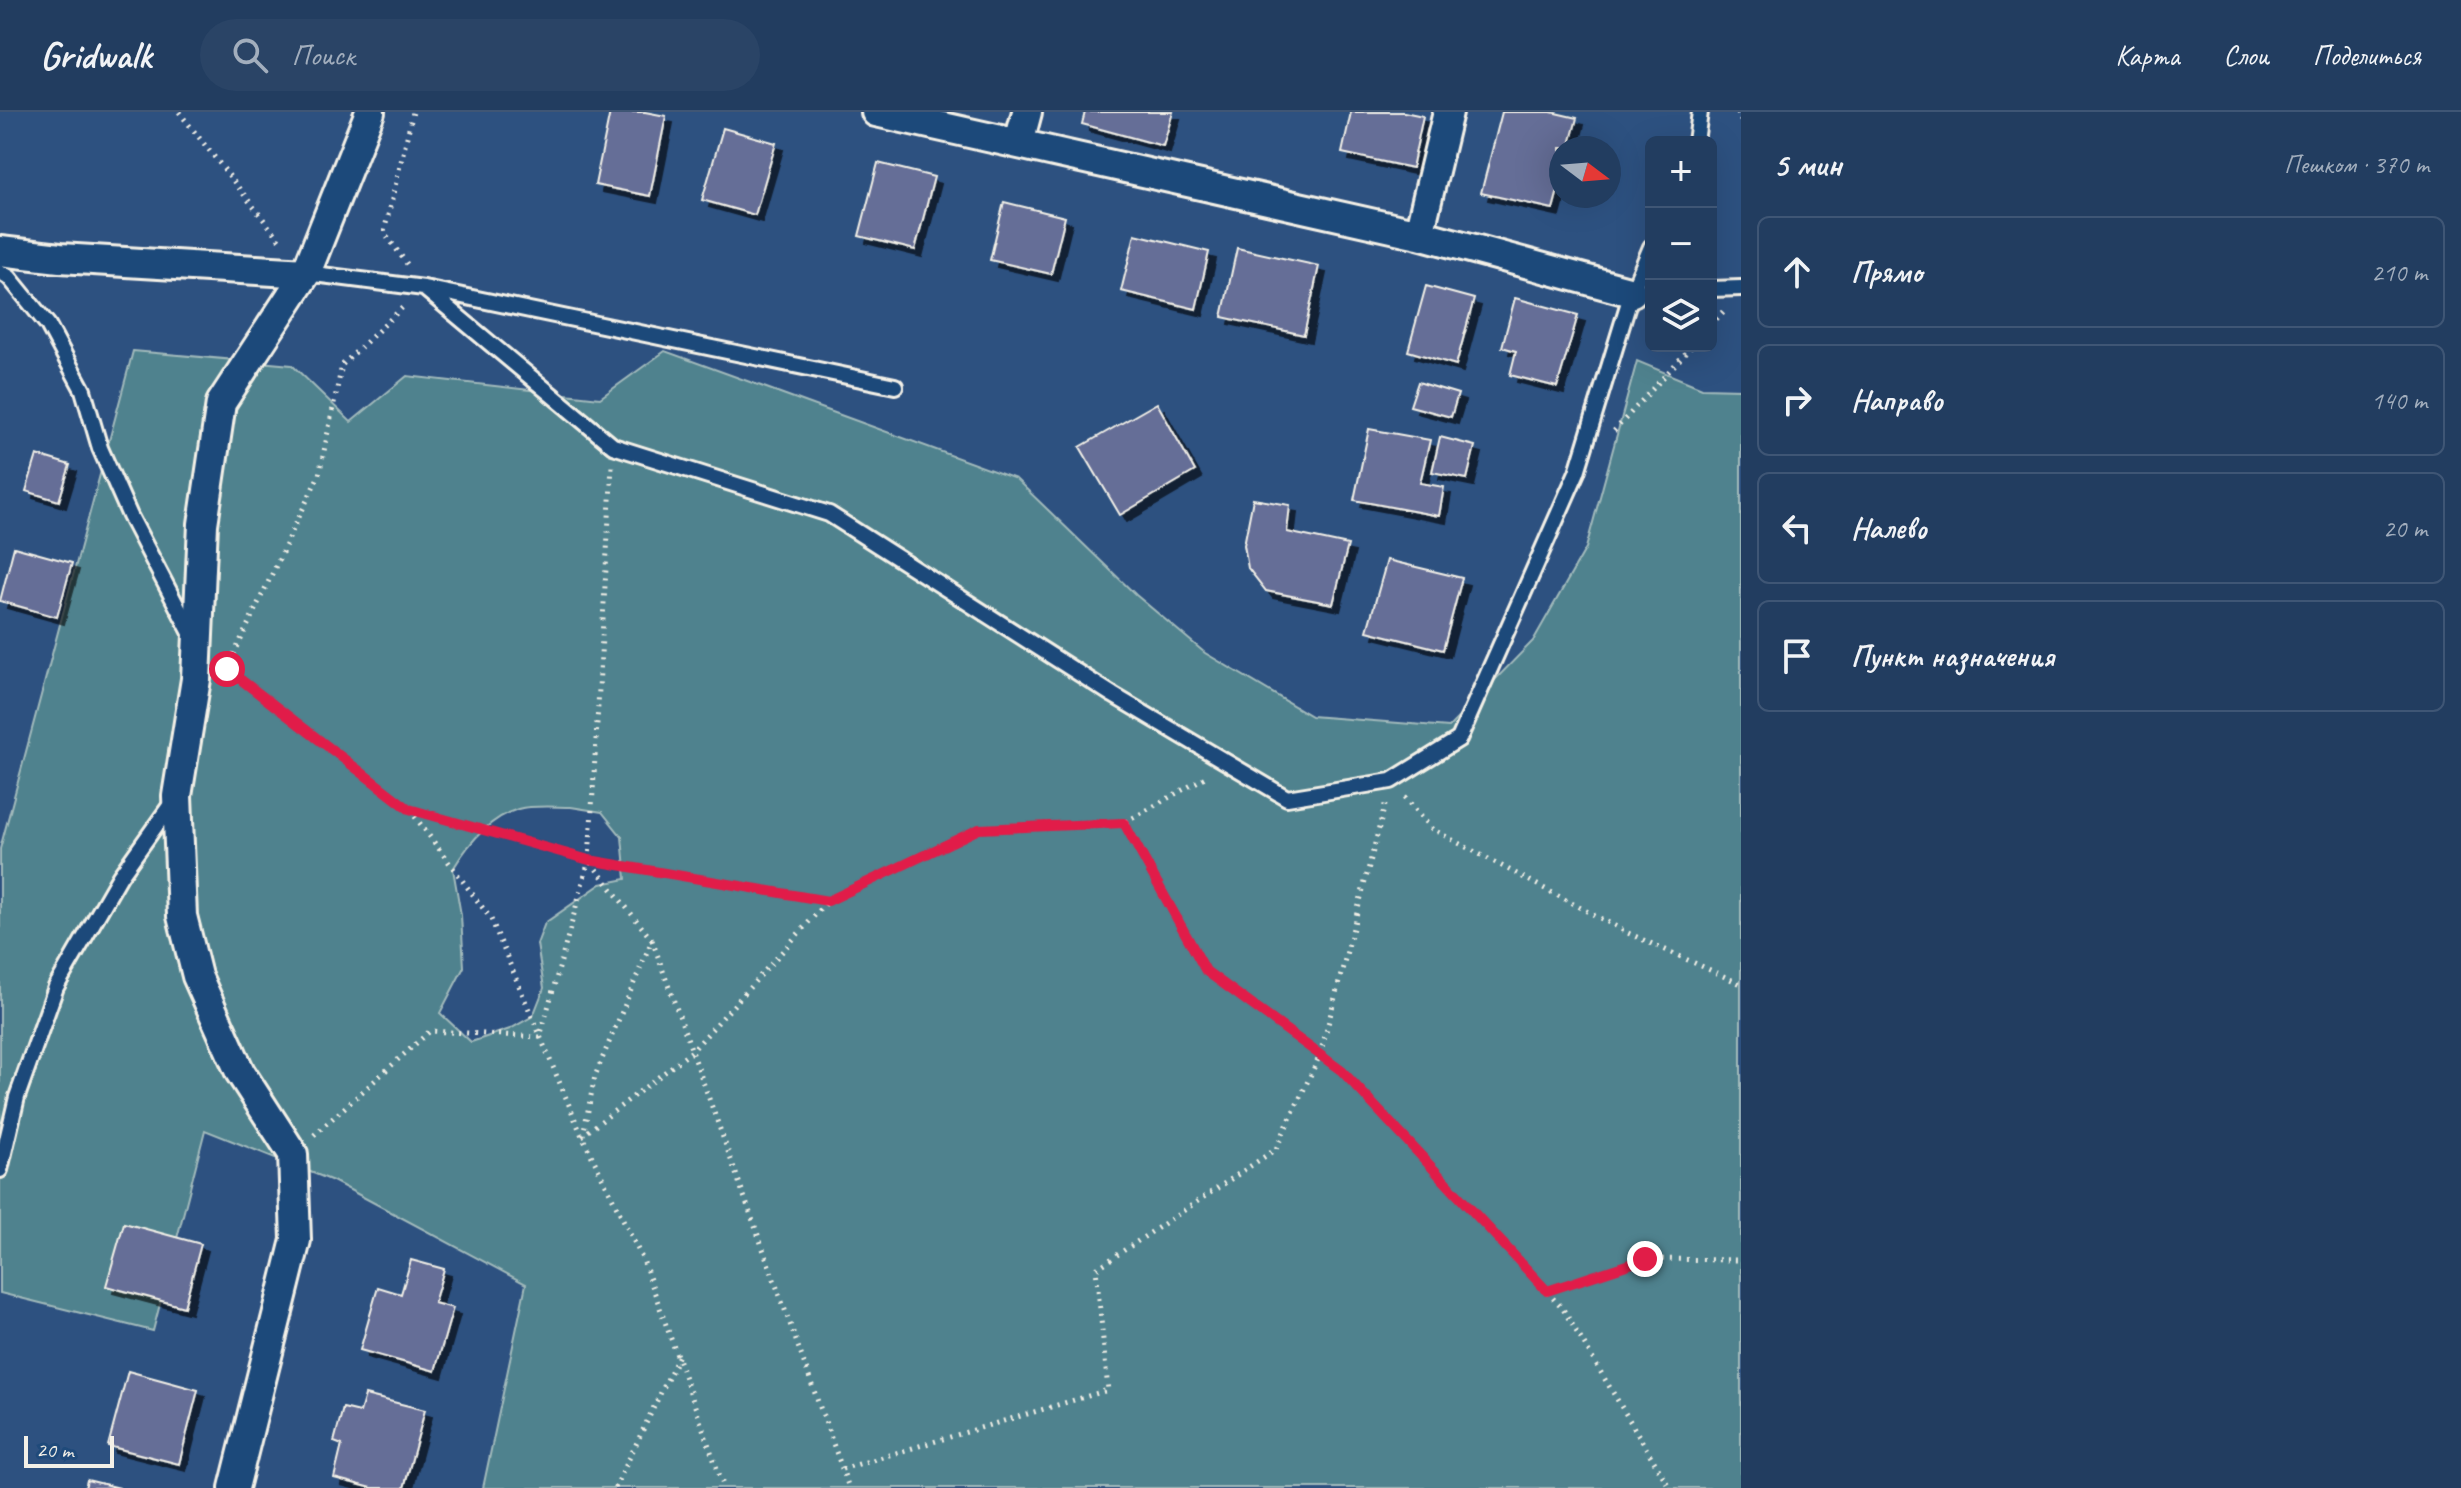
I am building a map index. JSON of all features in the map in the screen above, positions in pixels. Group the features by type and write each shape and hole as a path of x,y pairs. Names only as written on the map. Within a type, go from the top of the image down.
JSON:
{"street":[{"path":"234,1488 296,1240 293,1154 240,1072 197,976 182,916 177,796 196,679 203,524 221,403 306,273 370,112"},
{"path":"876,112 1419,234 1642,291"},
{"path":"1019,142 1027,112"},
{"path":"1419,234 1448,112"},
{"path":"0,251 60,258 306,273"}],"lane":[{"path":"1697,136 1700,112"},
{"path":"0,272 9,277 48,325 83,390 100,448 130,516 196,642"},
{"path":"306,273 424,288 895,386"},
{"path":"424,288 613,446 829,514 1113,695 1287,798 1391,781 1459,739 1577,472 1642,291"},
{"path":"1717,289 1741,288"},
{"path":"0,1170 17,1097 56,987 120,876 177,796"}],"path":[{"path":"179,112 306,273"},
{"path":"413,112 384,232 424,288 342,365 319,475 227,669 409,809 491,919 582,1136 643,1260 724,1488"},
{"path":"1738,112 1741,121"},
{"path":"1608,437 1686,352"},
{"path":"540,1037 589,860 613,446"},
{"path":"582,1136 692,1051 828,901 979,829 1124,823 1229,763"},
{"path":"1391,781 1432,829 1628,933 1741,984"},
{"path":"842,1469 1108,1390 1096,1269 1276,1149 1320,1055 1391,781"},
{"path":"409,809 589,860 828,901"},
{"path":"1124,823 1206,971 1342,1071 1563,1309 1670,1488"},
{"path":"589,860 652,940 849,1488"},
{"path":"582,1136 595,1076 652,940"},
{"path":"293,1154 430,1031 540,1037"},
{"path":"1547,1291 1645,1259 1741,1260"},
{"path":"615,1488 679,1355"}],"green space":[{"path":"133,351 292,365 351,422 407,376 600,398 665,351 1016,479 1136,595 1205,653 1311,716 1449,727 1533,641 1586,548 1637,361 1702,388 1741,389 1741,1488 483,1488 526,1284 333,1181 205,1130 153,1331 0,1293 0,849","holes":["537,807 571,807 602,812 622,837 626,879 601,884 545,923 537,944 544,988 533,1016 510,1029 471,1042 440,1013 464,967 461,915 453,869 480,833 507,813"]}],"building":[{"path":"610,112 645,112 666,116 650,196 595,185"},
{"path":"1085,112 1173,112 1163,146 1082,124"},
{"path":"1351,112 1404,112 1423,116 1412,168 1342,153"},
{"path":"1502,112 1551,112 1577,118 1572,136 1549,136 1549,208 1553,209 1481,193"},
{"path":"723,128 776,143 755,215 702,200"},
{"path":"878,163 934,177 915,250 859,236"},
{"path":"1004,202 1065,217 1051,274 990,260"},
{"path":"1135,234 1209,252 1196,309 1121,291"},
{"path":"1237,248 1319,266 1304,335 1222,317"},
{"path":"1426,286 1474,299 1456,365 1408,351"},
{"path":"1515,298 1578,315 1557,387 1510,375 1516,351 1502,347"},
{"path":"1418,382 1458,394 1451,417 1410,406"},
{"path":"1157,403 1195,471 1120,515 1080,447"},
{"path":"1369,429 1430,440 1420,483 1444,487 1439,516 1354,500"},
{"path":"1440,437 1475,446 1467,479 1432,472"},
{"path":"37,455 70,465 59,501 26,491"},
{"path":"1253,499 1290,505 1287,532 1348,545 1333,604 1266,591 1248,568 1244,545"},
{"path":"14,547 72,563 57,617 0,601"},
{"path":"1387,560 1462,578 1443,650 1367,631"},
{"path":"124,1223 201,1244 184,1307 106,1286"},
{"path":"411,1260 444,1269 434,1303 453,1308 435,1371 360,1350 378,1287 401,1294"},
{"path":"128,1371 198,1390 179,1464 108,1446"},
{"path":"365,1395 425,1410 404,1488 372,1488 334,1478 342,1445 334,1442 343,1408 360,1412"},
{"path":"87,1480 120,1488 85,1488"}],"route":[{"path":"227,669 409,809 589,860 828,901 979,829 1124,823 1206,971 1342,1071 1547,1291 1645,1259"}]}
